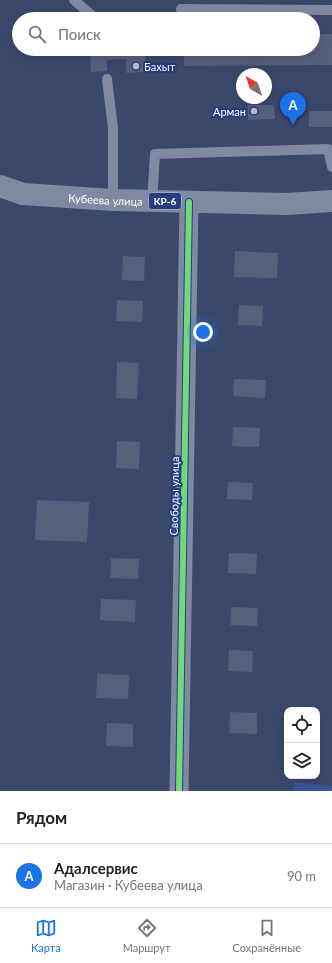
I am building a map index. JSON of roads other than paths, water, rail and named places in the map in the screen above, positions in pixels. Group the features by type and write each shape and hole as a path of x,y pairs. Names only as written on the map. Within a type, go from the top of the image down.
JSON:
{"highway":[{"name":"Кубеева улица","path":"0,186 23,194 113,200 288,204 332,201"}],"street":[{"name":"Свободы улица","path":"179,791 189,202"}],"lane":[{"path":"74,0 88,12"},
{"path":"181,9 332,10"},
{"path":"107,79 113,128 113,200"},
{"path":"152,201 155,154 328,149 332,167"}],"place":[{"name":"Бахыт","path":"136,66"},
{"name":"Арман","path":"254,111"},
{"name":"Адалсервис","path":"293,125"}]}
